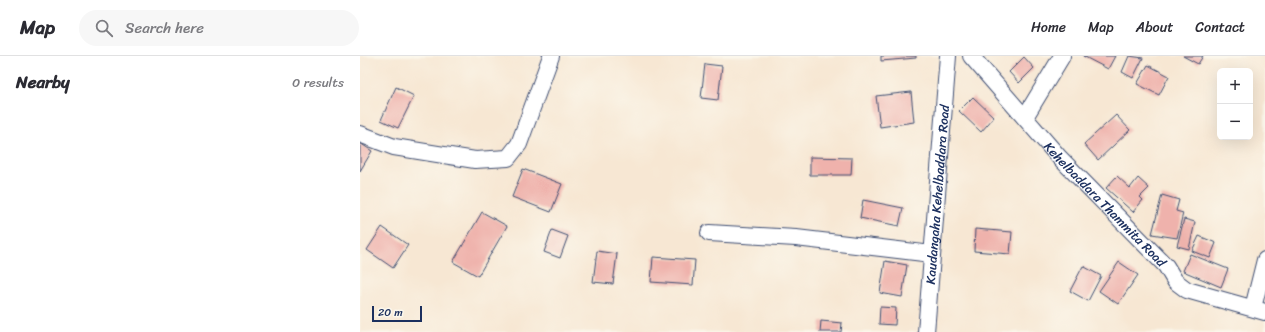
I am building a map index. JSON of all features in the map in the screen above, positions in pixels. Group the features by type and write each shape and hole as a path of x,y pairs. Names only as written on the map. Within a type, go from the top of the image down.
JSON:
{"street":[{"path":"360,134 401,149 475,160 508,158 519,144 551,56"},
{"name":"Kaudangaha Kehelbaddara Road","path":"926,332 948,56"},
{"name":"Kehelbaddara Thammita Road","path":"971,56 1058,156 1166,266 1176,281 1187,290 1259,310"},
{"path":"1025,117 1062,56"},
{"path":"709,233 796,238 932,254"},
{"path":"1259,310 1265,260"}],"building":[{"path":"881,56 916,56 916,58 881,61"},
{"path":"1083,56 1115,56 1108,69"},
{"path":"1129,56 1143,58 1133,78 1122,72"},
{"path":"1183,56 1203,56 1198,64"},
{"path":"1024,57 1034,68 1019,83 1009,72"},
{"path":"705,64 722,66 718,100 701,98"},
{"path":"1148,65 1169,76 1159,95 1137,84"},
{"path":"396,87 414,96 398,128 381,120"},
{"path":"911,92 914,122 880,127 876,96"},
{"path":"973,97 994,117 981,132 959,111"},
{"path":"1116,115 1130,130 1098,160 1084,144"},
{"path":"360,143 372,151 360,171"},
{"path":"810,157 852,158 851,175 810,175"},
{"path":"523,169 562,184 551,212 512,197"},
{"path":"1117,176 1130,188 1138,178 1149,188 1140,197 1143,200 1133,212 1106,188"},
{"path":"1162,195 1179,200 1176,211 1183,213 1177,238 1152,234"},
{"path":"863,200 903,208 899,226 860,218"},
{"path":"482,212 507,226 478,276 453,262"},
{"path":"1184,219 1195,222 1189,249 1177,246"},
{"path":"382,227 408,245 393,268 367,250"},
{"path":"975,229 1012,232 1010,254 974,251"},
{"path":"552,230 568,236 560,258 544,252"},
{"path":"1199,236 1216,243 1210,258 1192,251"},
{"path":"597,251 617,254 613,284 593,282"},
{"path":"1190,254 1228,269 1221,287 1183,271"},
{"path":"653,257 695,260 693,285 651,282"},
{"path":"885,261 907,265 902,297 880,293"},
{"path":"1119,262 1138,275 1118,304 1099,291"},
{"path":"1083,266 1101,276 1088,301 1070,291"},
{"path":"880,307 896,308 895,325 879,324"},
{"path":"821,321 842,323 841,332 820,332"}]}
